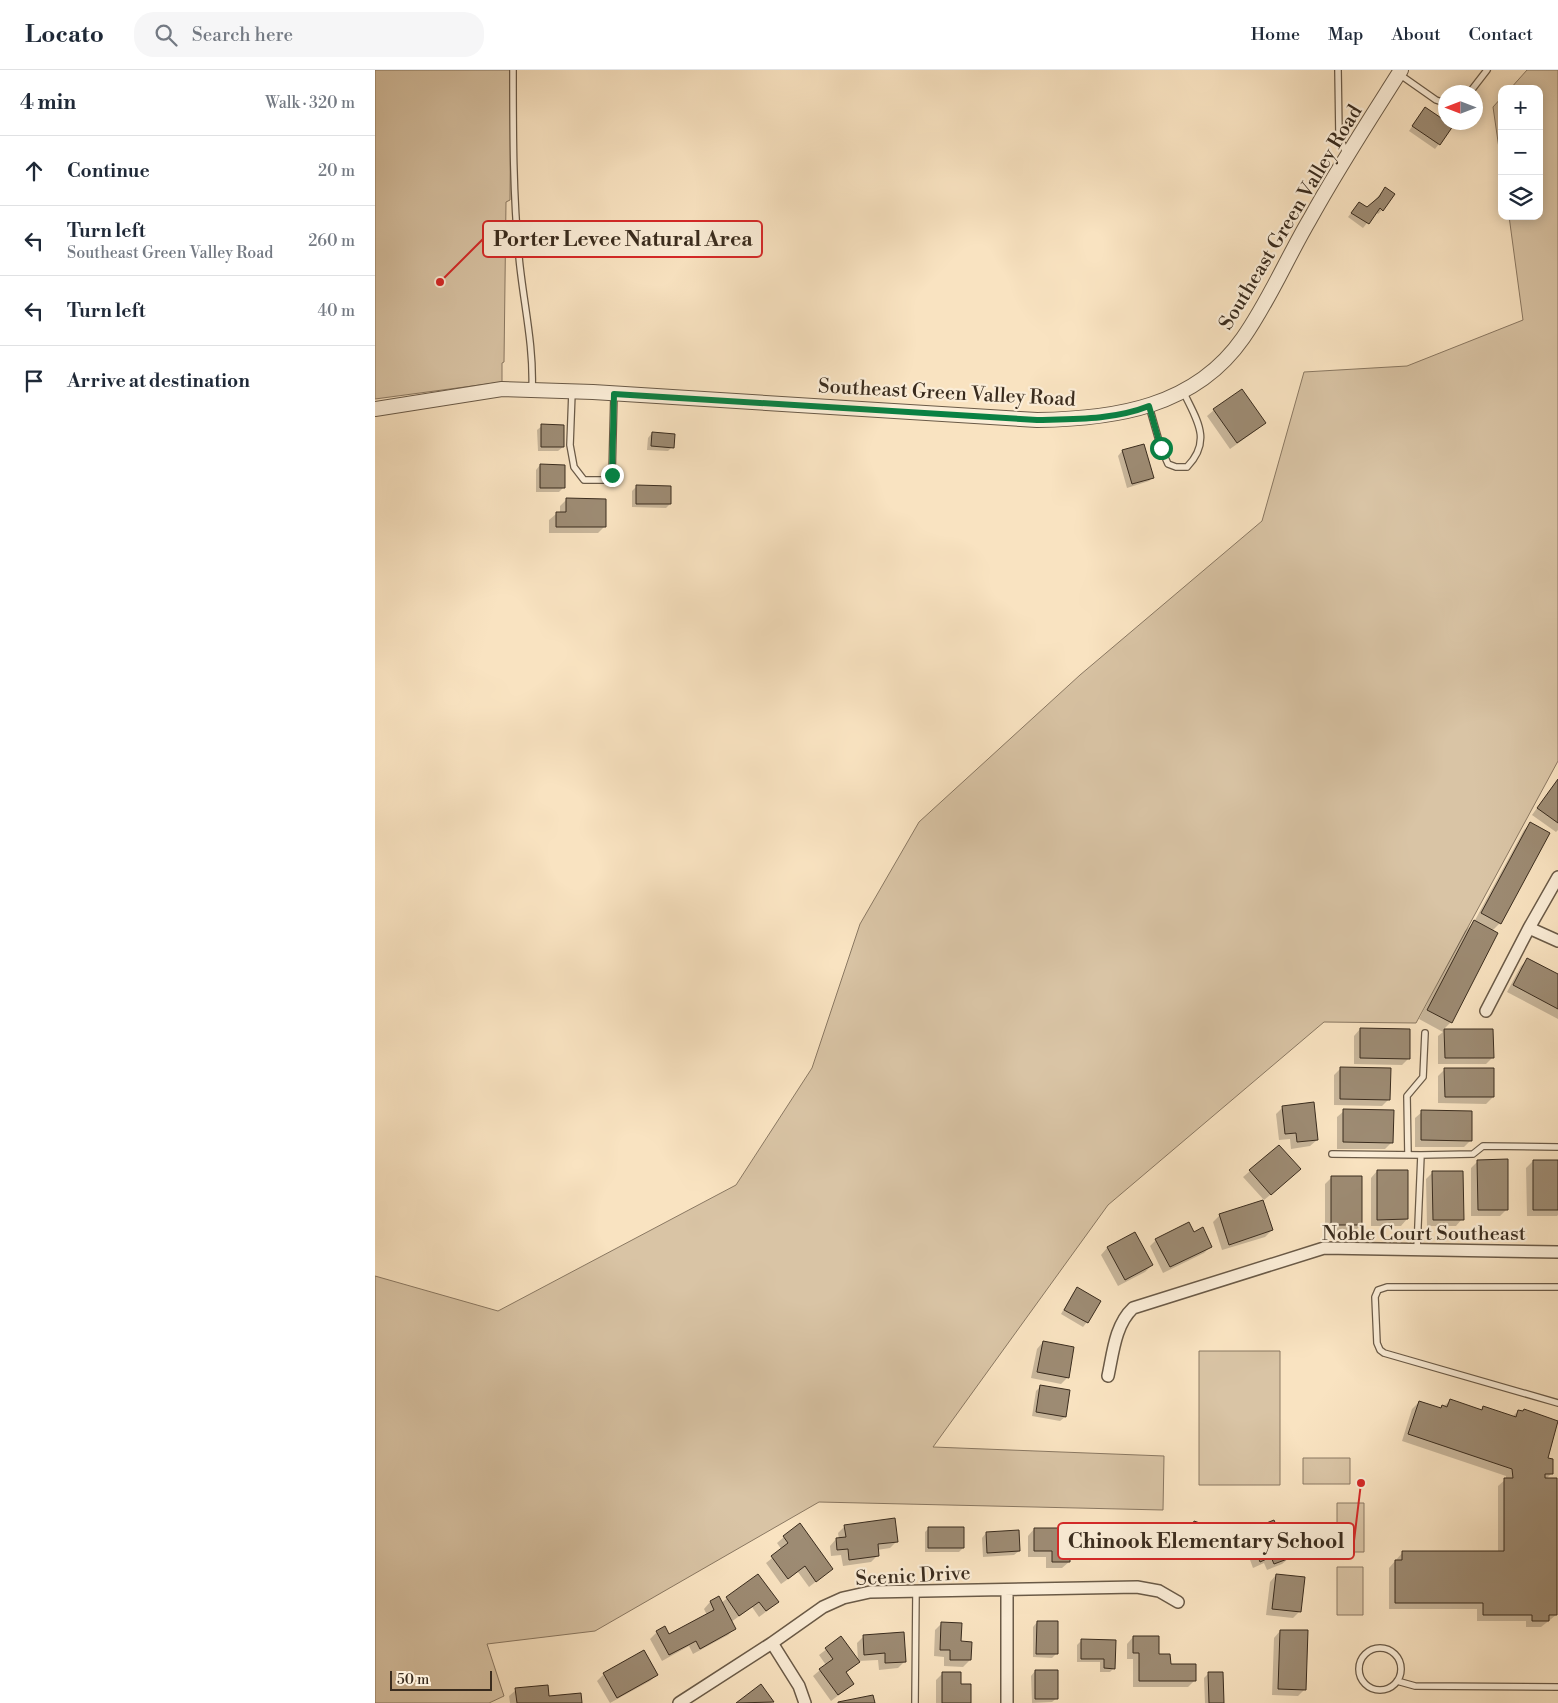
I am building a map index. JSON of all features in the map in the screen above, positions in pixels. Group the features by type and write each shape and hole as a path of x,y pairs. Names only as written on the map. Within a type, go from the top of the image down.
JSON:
{"street":[{"name":"Southeast Green Valley Road","path":"375,409 502,389 572,391 1037,420 1091,418 1128,412 1149,406 1183,391 1210,373 1242,339 1347,156 1400,72"},
{"path":"1486,1011 1558,877"},
{"path":"1529,928 1558,941"},
{"name":"Noble Court Southeast","path":"1108,1376 1119,1328 1125,1315 1133,1308 1324,1248 1558,1252"},
{"name":"Scenic Drive","path":"679,1703 772,1643 823,1607 843,1598 870,1592 1137,1587 1159,1591 1178,1602"},
{"path":"1007,1590 1007,1703"},
{"path":"772,1643 799,1686 805,1703"}],"lane":[{"path":"513,70 513,127 519,256 533,367 532,390"},
{"path":"1338,70 1339,134 1347,156"},
{"path":"1475,85 1487,70"},
{"path":"1400,72 1438,100"},
{"path":"572,391 570,445 574,467 584,480 605,480 612,475 614,394"},
{"path":"1149,406 1161,448 1168,464 1176,467 1187,466 1196,458 1201,442 1200,428 1183,391"},
{"path":"1407,1155 1407,1096 1423,1077 1425,1033"},
{"path":"1333,1154 1473,1154 1483,1146 1558,1147"},
{"path":"1417,1249 1421,1155"},
{"path":"1558,1287 1387,1287 1379,1290 1375,1297 1377,1343 1380,1350 1384,1353 1558,1403"},
{"path":"915,1703 916,1591"},
{"path":"1397,1682 1401,1669 1397,1656 1393,1651 1380,1647 1367,1651 1359,1662 1359,1675 1367,1686 1380,1690 1386,1689 1397,1682 1415,1686 1558,1687"}],"shaded area":[{"path":"375,70 511,70 510,200 506,202 504,362 502,363 502,382 375,399"},
{"path":"1527,70 1558,70 1558,761 1416,1023 1324,1022 1108,1205 933,1447 1164,1456 1163,1510 819,1502 595,1631 487,1644 504,1696 489,1703 375,1703 375,1276 498,1311 736,1185 812,1068 860,924 919,822 1080,675 1262,521 1304,372 1407,366 1523,320 1510,220 1543,220 1543,85 1514,85"},
{"path":"1498,101 1498,141 1493,107"},
{"path":"1199,1351 1280,1351 1280,1485 1199,1485"},
{"path":"1303,1458 1350,1458 1350,1484 1303,1484"},
{"path":"1337,1503 1364,1503 1364,1552 1337,1552"},
{"path":"1337,1567 1363,1567 1363,1615 1337,1615"}],"building":[{"path":"1425,107 1438,116 1438,130 1450,130 1440,145 1412,126"},
{"path":"1385,187 1395,194 1383,211 1380,208 1369,224 1351,213 1359,202 1367,207 1379,197"},
{"path":"1242,389 1266,423 1237,443 1213,409"},
{"path":"541,424 564,425 564,447 541,447"},
{"path":"652,432 675,434 674,448 651,446"},
{"path":"1144,444 1154,478 1132,484 1122,450"},
{"path":"540,464 565,465 565,488 540,488"},
{"path":"636,485 671,486 671,504 636,504"},
{"path":"566,498 606,499 606,527 556,527 556,512 566,512"},
{"path":"1558,779 1558,823 1537,808"},
{"path":"1530,822 1550,833 1501,924 1481,913"},
{"path":"1474,920 1498,933 1452,1023 1427,1010"},
{"path":"1527,958 1558,974 1558,1009 1513,985"},
{"path":"1360,1028 1410,1029 1410,1059 1360,1058"},
{"path":"1444,1029 1493,1029 1494,1058 1445,1058"},
{"path":"1340,1067 1391,1068 1390,1100 1340,1099"},
{"path":"1444,1068 1494,1068 1494,1097 1445,1097"},
{"path":"1314,1102 1318,1140 1297,1142 1296,1133 1285,1134 1282,1106"},
{"path":"1343,1109 1394,1110 1393,1143 1343,1142"},
{"path":"1421,1110 1472,1111 1472,1141 1421,1140"},
{"path":"1279,1145 1301,1169 1271,1195 1249,1170"},
{"path":"1508,1159 1508,1210 1478,1210 1477,1160"},
{"path":"1533,1160 1558,1160 1558,1210 1533,1210"},
{"path":"1377,1170 1408,1170 1408,1219 1377,1220"},
{"path":"1432,1171 1463,1171 1464,1220 1433,1220"},
{"path":"1331,1176 1362,1176 1362,1225 1331,1225"},
{"path":"1263,1200 1273,1230 1229,1245 1219,1214"},
{"path":"1189,1222 1194,1232 1203,1227 1212,1247 1170,1267 1155,1239"},
{"path":"1135,1232 1153,1265 1125,1280 1107,1247"},
{"path":"1077,1287 1101,1301 1088,1323 1064,1310"},
{"path":"1043,1341 1074,1347 1069,1378 1037,1372"},
{"path":"1040,1385 1070,1390 1066,1417 1036,1412"},
{"path":"1450,1399 1482,1410 1483,1406 1516,1417 1518,1410 1523,1411 1524,1409 1558,1421 1548,1458 1553,1459 1553,1474 1545,1474 1545,1478 1557,1478 1557,1615 1549,1615 1549,1621 1532,1621 1532,1615 1483,1615 1483,1603 1395,1603 1395,1560 1402,1560 1402,1551 1504,1551 1504,1478 1513,1478 1512,1469 1408,1434 1419,1401 1441,1408 1442,1405 1447,1407"},
{"path":"895,1518 898,1542 878,1544 879,1556 849,1560 848,1549 837,1550 836,1538 846,1537 844,1525"},
{"path":"1274,1520 1290,1558 1274,1564 1271,1557 1260,1562 1252,1542 1259,1539 1254,1528"},
{"path":"1194,1521 1223,1531 1215,1553 1186,1543"},
{"path":"800,1523 833,1569 816,1582 805,1566 788,1579 771,1556 788,1543 783,1536"},
{"path":"928,1527 964,1527 964,1548 928,1548"},
{"path":"1034,1528 1070,1528 1070,1562 1052,1562 1052,1551 1034,1551"},
{"path":"1019,1530 1020,1551 987,1553 986,1532"},
{"path":"758,1574 779,1602 766,1611 759,1602 739,1616 726,1597"},
{"path":"1276,1574 1305,1577 1301,1612 1272,1609"},
{"path":"719,1596 736,1629 700,1649 696,1641 669,1655 656,1631 665,1626 669,1634 714,1610 710,1601"},
{"path":"1037,1621 1058,1621 1058,1654 1036,1654"},
{"path":"941,1622 962,1623 961,1641 972,1642 971,1660 950,1660 950,1650 940,1650"},
{"path":"1280,1630 1308,1630 1306,1690 1278,1689"},
{"path":"904,1632 906,1662 885,1663 885,1653 864,1655 863,1635"},
{"path":"841,1636 860,1662 846,1672 854,1684 838,1695 819,1669 833,1659 825,1648"},
{"path":"1133,1636 1159,1636 1159,1654 1170,1654 1171,1664 1196,1664 1196,1681 1139,1681 1139,1653 1133,1653"},
{"path":"1081,1639 1116,1640 1115,1669 1104,1668 1104,1659 1081,1659"},
{"path":"644,1650 658,1675 617,1698 603,1673"},
{"path":"1035,1670 1058,1670 1058,1699 1035,1699"},
{"path":"942,1672 961,1672 961,1684 971,1684 971,1703 942,1703"},
{"path":"1208,1672 1223,1672 1224,1703 1209,1703"},
{"path":"761,1684 774,1702 736,1703"},
{"path":"548,1685 549,1696 581,1693 582,1703 517,1703 515,1688"},
{"path":"873,1695 875,1703 838,1703 838,1702"}],"place":[{"name":"Porter Levee Natural Area","path":"440,282"},
{"name":"Chinook Elementary School","path":"1361,1483"}],"route":[{"path":"612,475 614,394 1037,420 1091,418 1128,412 1149,406 1161,448"}]}
